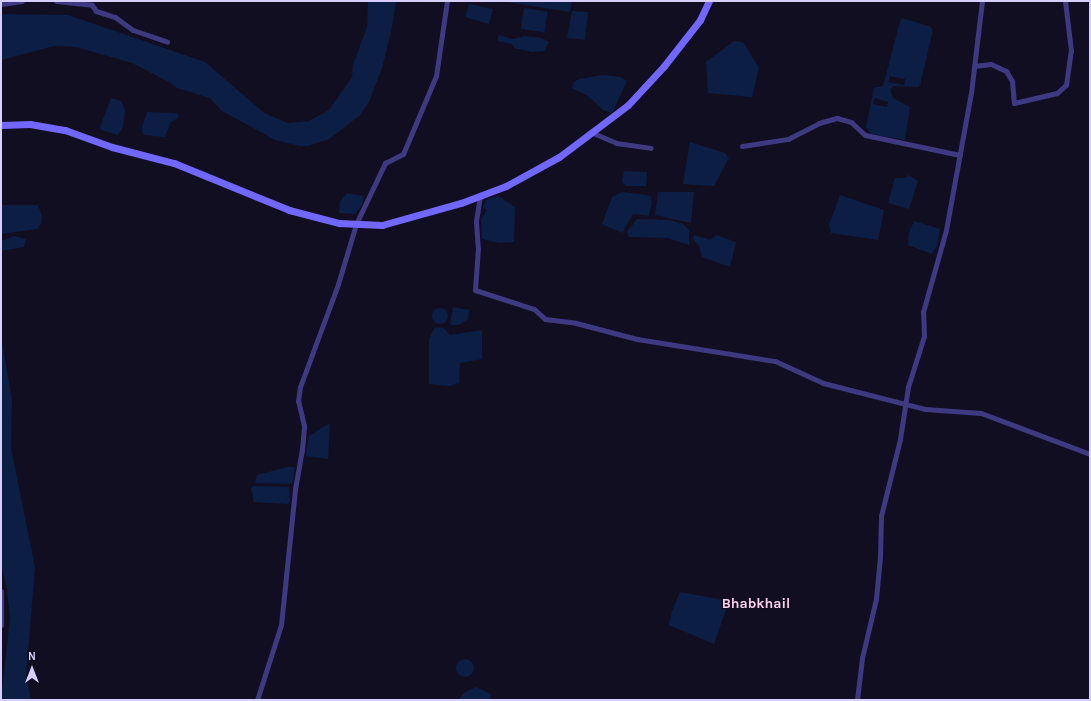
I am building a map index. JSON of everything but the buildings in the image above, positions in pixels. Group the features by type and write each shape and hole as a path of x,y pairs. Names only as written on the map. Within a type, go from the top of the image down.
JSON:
{"street":[{"path":"1,4 22,1"},
{"path":"56,1 92,5 96,11 115,17 133,30 167,42"},
{"path":"257,700 281,625 295,489 302,450 304,426 298,401 300,387 338,284 356,224 385,163 403,154 436,76 447,1"},
{"path":"1,125 30,124 65,130 112,147 174,162 289,210 339,223 382,225 480,196 506,186 559,157 593,133 628,104 664,66 700,20 709,1"},
{"path":"857,700 862,658 876,599 880,557 881,516 900,439 904,404 924,336 923,312 946,230 974,66 982,1"},
{"path":"974,66 991,64 1006,71 1012,81 1014,103 1057,93 1066,86 1071,51 1065,1"},
{"path":"742,146 788,139 819,123 837,118 851,122 865,134 960,154"},
{"path":"593,133 616,142 650,148"},
{"path":"480,196 476,222 478,248 475,290 534,309 545,319 576,323 637,339 775,362 823,383 904,404 945,412 954,409 981,412 1090,454"},
{"path":"1,591 1,625"}],"water":[{"path":"368,1 396,2 392,27 382,68 369,102 359,116 329,139 308,146 300,146 275,140 222,111 210,98 177,88 169,82 132,63 76,47 54,46 1,60 1,14 68,15 205,62 264,113 288,123 309,121 329,110 352,77 353,65 367,27"},
{"path":"500,1 572,1 570,12"},
{"path":"469,4 493,9 489,24 465,17"},
{"path":"524,8 548,12 544,32 521,29"},
{"path":"572,11 588,12 585,40 567,38"},
{"path":"901,18 929,26 933,30 920,85 918,87 893,86 890,90 893,98 910,107 905,140 871,134 866,127 874,88 883,86","holes":["890,76 905,79 904,85 888,82","875,98 888,102 887,107 873,104"]},
{"path":"499,35 513,39 525,36 542,38 549,42 544,51 532,52 514,48 512,44 497,41"},
{"path":"734,41 743,42 759,68 752,97 708,93 706,62"},
{"path":"603,75 621,77 627,81 612,113 603,110 588,96 572,88 574,82 579,79"},
{"path":"111,98 121,101 125,110 123,127 118,135 101,130 100,127"},
{"path":"147,112 175,113 178,114 178,118 170,123 165,137 143,135 142,127"},
{"path":"690,142 725,153 729,158 714,186 683,184"},
{"path":"624,171 647,172 646,186 626,186 622,182"},
{"path":"908,175 918,181 909,209 888,203 895,178 905,178"},
{"path":"622,192 647,195 651,197 652,203 649,216 633,214 622,233 602,224 612,197"},
{"path":"658,192 694,192 691,223 655,215"},
{"path":"347,193 364,196 362,205 355,214 339,213 340,202"},
{"path":"840,195 884,210 878,240 831,233 829,225"},
{"path":"498,196 515,207 514,242 500,243 482,239 481,219 487,210 483,207 486,200"},
{"path":"1,205 38,205 42,216 41,224 37,229 1,234"},
{"path":"637,219 670,220 683,224 689,230 689,245 668,238 629,237 627,232"},
{"path":"914,221 940,229 937,246 932,254 908,245 909,233"},
{"path":"695,235 710,240 716,235 736,242 730,267 702,257 699,246 692,238"},
{"path":"14,236 26,239 24,247 1,251 1,241"},
{"path":"453,307 469,310 468,319 459,325 450,325"},
{"path":"440,308 446,310 448,316 446,322 440,324 434,322 432,316 434,310"},
{"path":"435,327 444,328 450,335 482,330 482,359 460,363 459,383 449,386 429,384 429,339"},
{"path":"1,336 12,401 11,448 35,567 26,675 31,700 1,700 10,618 7,590 1,562"},
{"path":"330,423 328,459 306,456 309,436"},
{"path":"288,467 295,467 292,484 255,483 257,475"},
{"path":"254,486 289,487 290,501 288,504 254,502 251,488"},
{"path":"680,592 729,601 714,644 669,625 672,611"},
{"path":"465,659 471,662 474,668 471,674 465,677 459,674 456,668 459,662"},
{"path":"476,687 491,694 490,700 458,700 465,692"}],"district":[{"name":"Bhabkhail","path":"756,604"}]}
